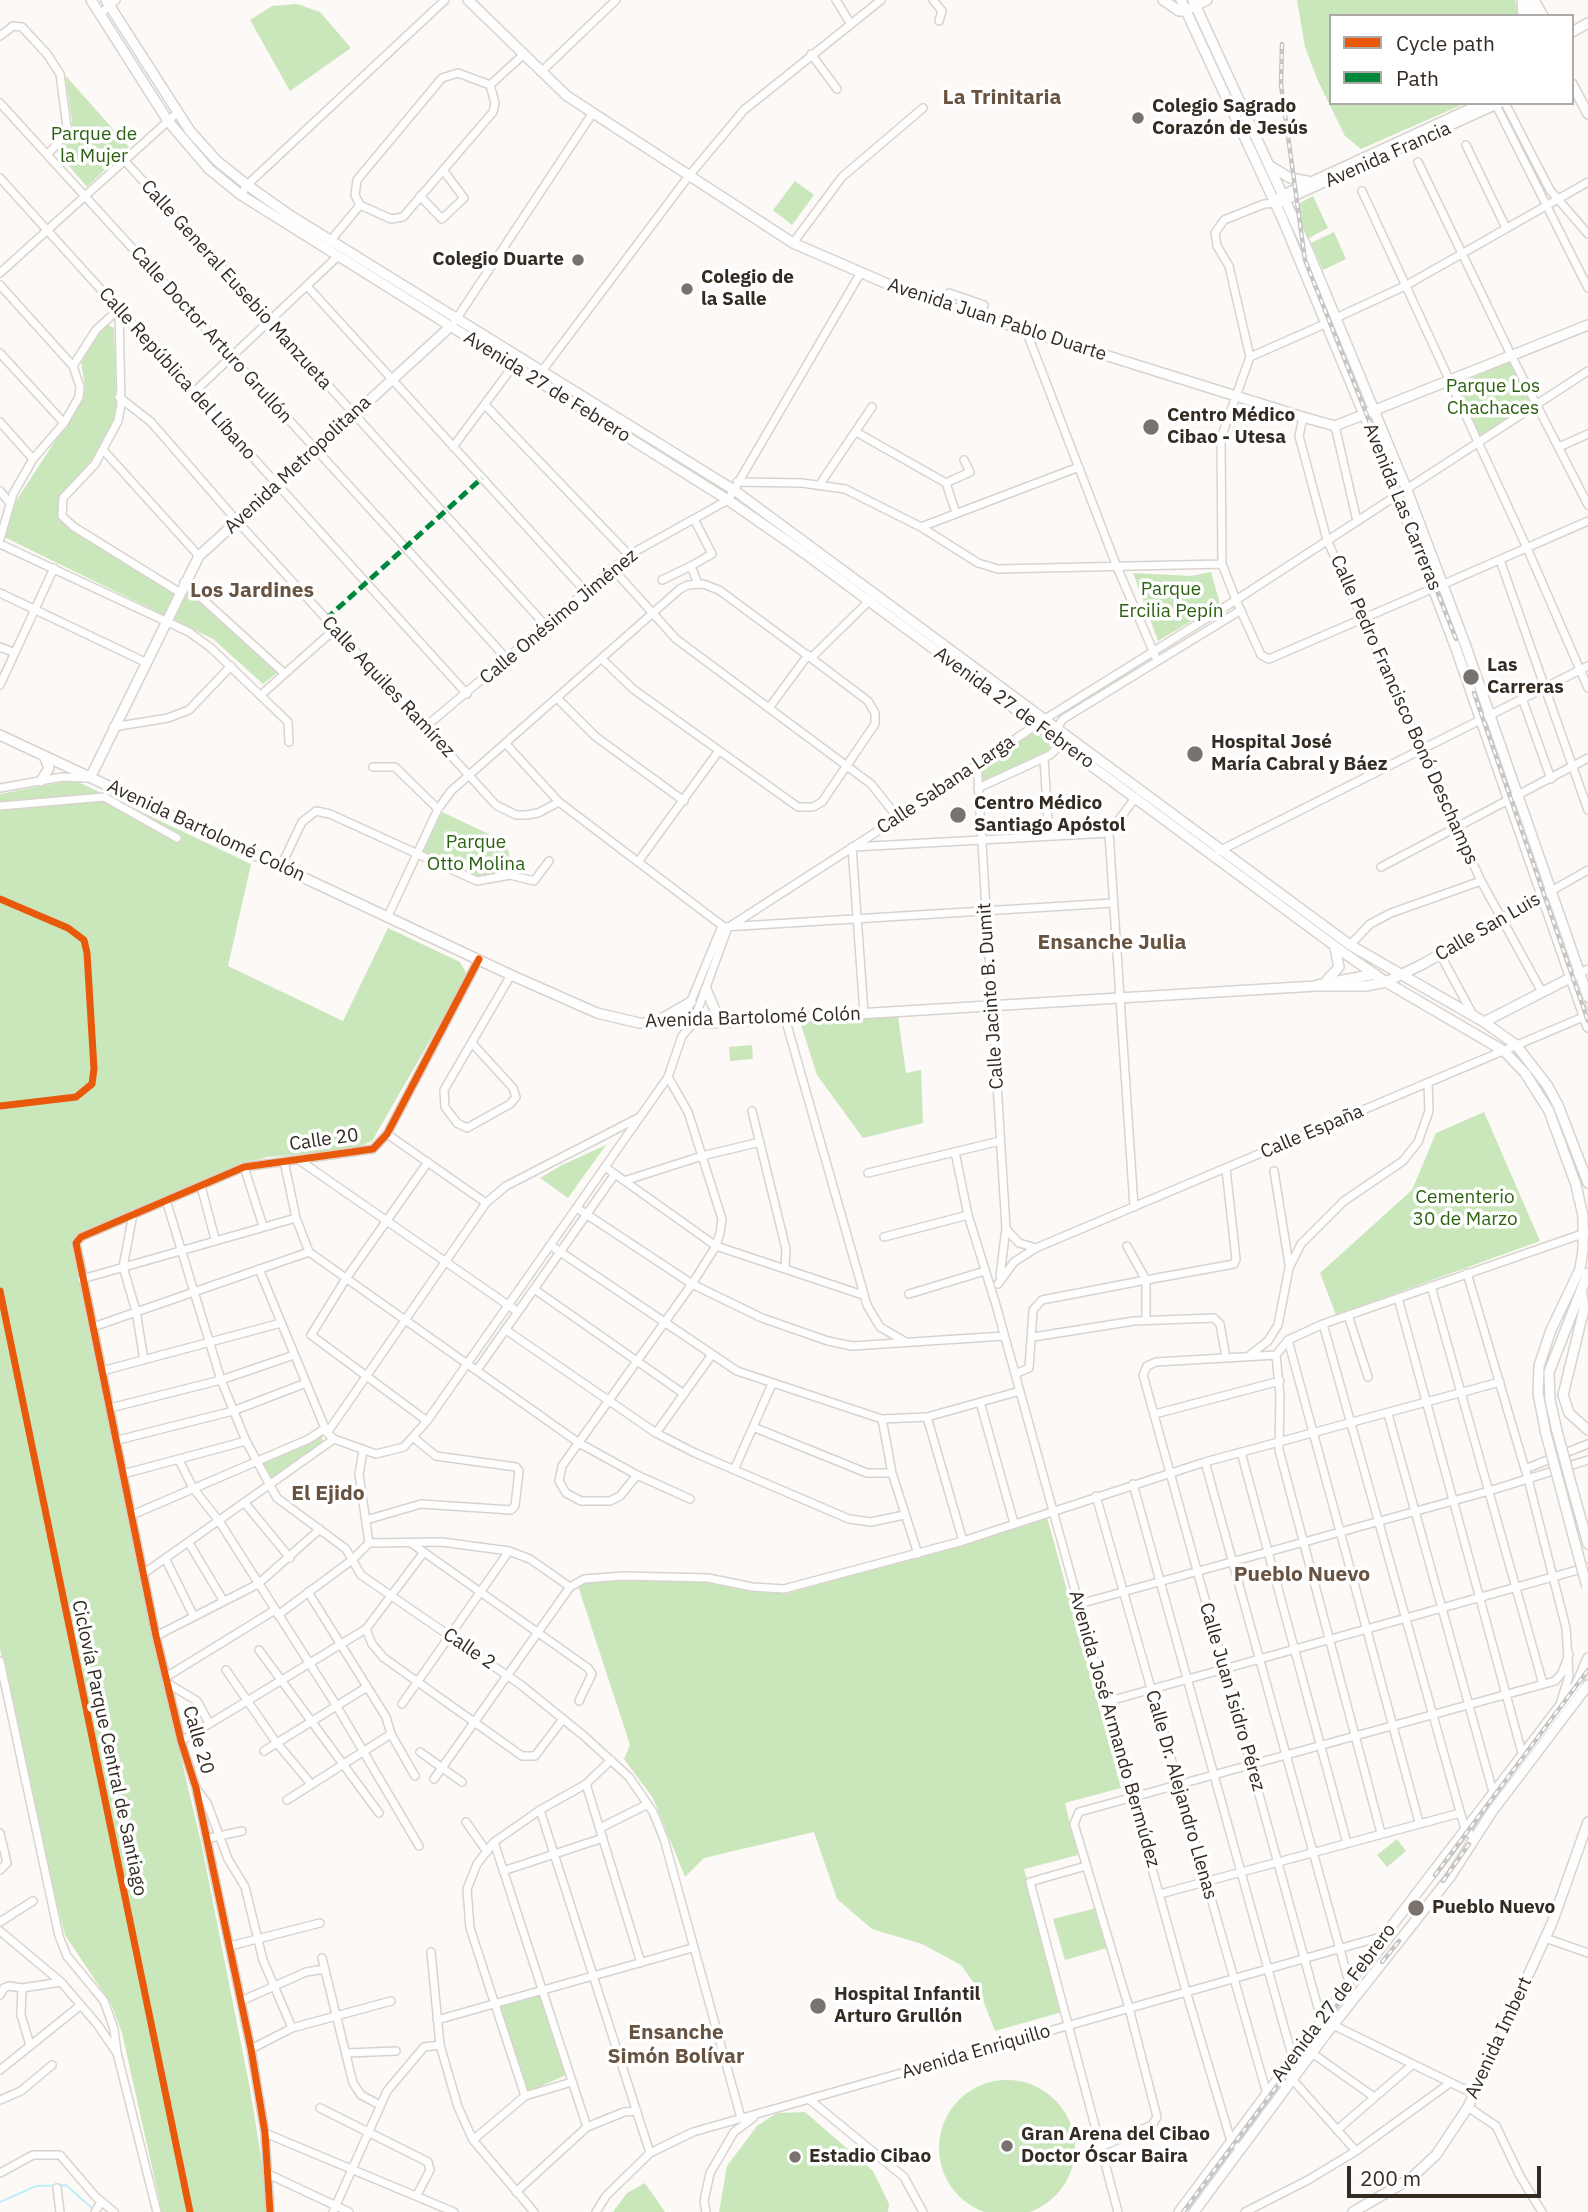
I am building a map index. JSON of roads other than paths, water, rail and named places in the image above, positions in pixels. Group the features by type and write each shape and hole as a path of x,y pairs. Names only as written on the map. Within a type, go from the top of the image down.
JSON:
{"main road":[{"name":"Avenida 27 de Febrero","path":"91,0 168,121 209,169 241,195 336,258 451,326 728,500 872,598 1041,722 1058,741 1328,942 1385,982 1504,1051 1538,1091 1576,1185 1586,1233 1580,1269 1583,1290 1551,1330 1539,1366 1538,1393 1546,1434 1588,1590"},
{"name":"Avenida Juan Pablo Duarte","path":"468,0 541,72 592,114 793,243 860,274 978,317 1335,426"},
{"path":"1163,0 1179,11 1186,11 1194,3 1207,0"},
{"name":"Avenida Las Carreras","path":"1181,0 1375,410 1444,584 1491,716 1513,799"},
{"name":"Avenida 27 de Febrero","path":"110,2 177,113 203,147 247,185 542,371 736,486 872,598"},
{"name":"Avenida Las Carreras","path":"1194,3 1285,197 1365,414 1434,588 1546,894 1588,998"},
{"path":"1574,88 1588,114"},
{"name":"Avenida Francia","path":"1285,197 1309,181 1479,105"},
{"name":"Avenida Francia","path":"1274,201 1497,105"},
{"path":"1270,164 1285,176 1309,181"},
{"name":"Avenida Metropolitana","path":"91,776 165,620 199,556 451,326"},
{"path":"1335,426 1588,326"},
{"name":"Avenida 27 de Febrero","path":"1041,722 1056,728 1350,945 1400,976 1473,1015 1516,1045 1548,1085 1559,1105 1588,1182"},
{"name":"Avenida Bartolomé Colón","path":"0,735 597,1013 654,1023 720,1022 1320,983 1375,974 1389,969"},
{"path":"41,781 49,768 44,756"},
{"name":"Calle San Luis","path":"1385,982 1423,964 1546,894"},
{"path":"1320,983 1338,970 1340,960 1328,942"},
{"path":"1422,988 1419,969 1423,964"},
{"path":"1484,1022 1579,973"},
{"name":"Avenida Las Carreras","path":"1579,973 1588,1027"},
{"name":"Avenida Bartolomé Colón","path":"1320,983 1366,986 1385,982"},
{"path":"706,989 720,1022"},
{"path":"654,1023 691,1002"},
{"path":"1576,1185 1588,1182"},
{"name":"Avenida 27 de Febrero","path":"1588,1273 1549,1372 1550,1400 1556,1431 1588,1543"},
{"path":"1583,1290 1584,1309 1563,1395 1569,1413 1588,1430"},
{"name":"Avenida 27 de Febrero","path":"1179,2212 1349,1982 1577,1684 1588,1658"},
{"name":"Avenida 27 de Febrero","path":"1194,2212 1333,2025 1402,1941 1587,1688"},
{"name":"Avenida Imbert","path":"1353,2212 1410,2179 1436,2155 1468,2107 1545,1938 1588,1822"}],"street":[{"path":"241,195 247,185 445,0"},
{"path":"541,72 616,0"},
{"path":"836,0 850,23"},
{"path":"542,371 688,177 744,110 881,0"},
{"path":"933,0 942,11 939,21"},
{"path":"100,14 110,2"},
{"path":"0,36 8,28 17,26 47,54 60,74 67,127 63,137 48,154"},
{"path":"811,54 837,89"},
{"path":"490,85 523,55"},
{"path":"458,73 490,85 494,99 493,112 400,219 391,219 360,205 355,195 357,180 442,78 458,73"},
{"name":"Calle Doctor Arturo Grullón","path":"0,103 508,660"},
{"path":"1499,105 1588,288"},
{"path":"1500,105 1556,199 1588,234"},
{"path":"793,243 842,177 923,108"},
{"path":"0,273 177,113"},
{"path":"451,326 592,114"},
{"path":"1466,145 1506,228"},
{"name":"Calle General Eusebio Manzueta","path":"125,161 546,626"},
{"path":"1418,162 1512,357 1588,505"},
{"path":"420,196 442,219 464,198 443,170"},
{"name":"Calle República del Líbano","path":"0,178 467,694"},
{"path":"1250,357 1405,286 1588,182"},
{"path":"1362,191 1584,668 1588,688"},
{"path":"1274,201 1224,220 1215,233 1217,246 1229,266 1250,357 1221,438 1222,564 1236,600 1265,659 1434,588"},
{"path":"331,240 360,205"},
{"path":"193,393 336,258"},
{"name":"Calle Onésimo Jiménez","path":"424,728 508,660 629,555 728,500 860,274"},
{"path":"0,285 73,366 80,381 80,392 64,423 33,459 9,502 0,542 189,632 262,694 288,722 289,742"},
{"path":"307,286 586,592"},
{"path":"73,366 96,330 118,309"},
{"path":"118,309 118,421 104,451 63,498 62,516 74,527 179,592"},
{"path":"1027,333 1117,567 1157,660"},
{"path":"0,353 64,423"},
{"path":"453,447 486,406 513,366"},
{"name":"Calle Sabana Larga","path":"726,927 1588,371"},
{"name":"Calle Aquiles Ramírez","path":"119,397 151,422 237,521 496,805 516,815 538,813 559,802"},
{"path":"486,406 629,555"},
{"path":"820,484 872,407"},
{"name":"Calle Pedro Francisco Bonó Deschamps","path":"1303,417 1299,436 1327,540 1481,881 1542,992"},
{"path":"0,422 33,459"},
{"path":"1335,426 1357,521"},
{"path":"856,432 946,483 956,513"},
{"path":"1559,447 1588,434"},
{"path":"104,451 199,556"},
{"path":"946,483 970,472 964,460"},
{"path":"921,527 1079,467"},
{"path":"736,486 820,484 857,494 921,527 978,563 992,568 1222,564"},
{"path":"0,491 9,502"},
{"path":"662,580 712,554 694,519"},
{"path":"1444,584 1588,521"},
{"path":"1500,560 1588,810"},
{"path":"691,566 698,584"},
{"path":"0,685 54,568"},
{"path":"612,568 676,639 876,788 898,818"},
{"path":"184,582 284,673"},
{"path":"388,916 438,809 469,774 680,589 698,584 719,590 872,705 876,721 872,732 818,806 802,808 790,803 718,752 634,689 602,659"},
{"path":"0,593 145,662"},
{"path":"769,708 810,657 872,598"},
{"path":"1058,741 1056,728 1066,716 1241,610"},
{"path":"262,694 335,629"},
{"path":"0,647 15,653"},
{"path":"114,727 168,718 189,710 231,666"},
{"path":"1212,854 1584,668"},
{"path":"557,698 596,737 684,802"},
{"path":"1522,698 1551,779"},
{"name":"Calle Sabana Larga","path":"978,788 1044,759 1055,751 1058,741"},
{"path":"506,744 559,802 726,927 857,921 1113,903"},
{"path":"638,862 718,752"},
{"path":"1381,867 1588,758"},
{"path":"1044,759 1049,836"},
{"name":"Calle Jacinto B. Dumit","path":"977,764 1006,1228"},
{"path":"373,767 397,768 438,809"},
{"path":"0,788 91,776"},
{"path":"119,791 120,806"},
{"path":"0,806 104,797 177,838"},
{"path":"1134,1207 1109,833 1136,797"},
{"path":"281,866 302,822 316,811 330,814 477,881 510,875 534,881 549,861"},
{"path":"864,1013 852,846 1109,833"},
{"name":"Calle San Luis","path":"1546,894 1588,870"},
{"path":"1350,945 1370,924 1391,913 1481,881"},
{"path":"259,1269 326,1431 334,1439 363,1451 390,1453 404,1447 427,1420 668,1077 682,1036 693,1023 726,927"},
{"path":"682,1036 681,1024 726,927"},
{"path":"1440,954 1473,1015"},
{"name":"Calle 20","path":"270,2212 265,2133 251,2049 195,1788 156,1636 118,1440 82,1279 77,1241 244,1167 373,1149 387,1134 479,959"},
{"path":"472,1042 513,1088 516,1097 510,1104 467,1128 457,1123 445,1107 442,1096 472,1042 511,975"},
{"name":"Calle España","path":"1003,1261 1586,1016"},
{"path":"785,1018 863,1294 880,1326 906,1342"},
{"path":"638,1475 615,1500 590,1502 572,1497 559,1481 562,1466 716,1246 722,1219 688,1112 668,1077"},
{"path":"1250,1355 1268,1341 1278,1325 1289,1268 1301,1244 1326,1217 1409,1154 1425,1129 1430,1103 1428,1083"},
{"path":"752,1111 786,1248 785,1268"},
{"path":"132,1516 326,1431 486,1203 506,1185 640,1116"},
{"path":"387,1134 486,1203"},
{"path":"868,1173 1000,1141"},
{"path":"628,1180 702,1156 760,1142"},
{"name":"Avenida José Armando Bermúdez","path":"955,1152 968,1215 1231,2141"},
{"path":"299,1160 518,1312"},
{"path":"284,1161 296,1218 309,1252 579,1443 690,1499"},
{"path":"427,1420 311,1335 312,1329 347,1277 428,1162"},
{"path":"244,1167 262,1226"},
{"path":"605,1167 628,1180 716,1246 863,1294"},
{"path":"1015,1374 1029,1368 1034,1308 1042,1300 1234,1264 1236,1259 1226,1168"},
{"path":"1275,1171 1289,1268"},
{"path":"477,1370 615,1174"},
{"path":"201,1186 215,1238"},
{"name":"Calle 2","path":"166,1200 221,1380 246,1441 277,1498 346,1549 361,1575 507,1675 563,1718 611,1760 648,1804 664,1839 741,2118"},
{"path":"576,1208 692,1283 762,1318 828,1341 852,1346 1004,1336"},
{"path":"133,1214 123,1267 136,1311 144,1360"},
{"path":"884,1237 968,1215"},
{"path":"82,1279 180,1251 215,1238 296,1218"},
{"path":"1006,1228 1019,1243 1037,1248"},
{"name":"Avenida José Armando Bermúdez","path":"996,1306 1006,1228"},
{"path":"1381,1833 1278,1443 1280,1381 1276,1355 1288,1340 1323,1324 1586,1233"},
{"path":"550,1245 710,1356 737,1371 882,1419 927,1417 1020,1391"},
{"path":"1128,1246 1146,1280 1146,1320"},
{"name":"Calle España","path":"998,1284 1014,1262 1037,1248"},
{"path":"93,1327 309,1252"},
{"path":"909,1294 985,1271"},
{"path":"1467,1273 1528,1479 1566,1628 1569,1680 1560,1704"},
{"path":"1431,1286 1543,1684"},
{"path":"534,1290 684,1394"},
{"path":"1398,1298 1522,1753"},
{"path":"1348,1315 1368,1377"},
{"path":"1033,1337 1146,1320 1214,1318 1220,1324 1226,1358 1276,1355"},
{"path":"102,1371 281,1324"},
{"path":"1323,1324 1460,1813 1465,1829 1475,1838"},
{"path":"506,1330 656,1433 734,1470 849,1518 872,1522 904,1515"},
{"path":"1288,1340 1419,1822"},
{"path":"110,1408 221,1380 294,1355"},
{"path":"656,1433 710,1356"},
{"name":"Calle Juan Isidro Pérez","path":"1226,1358 1154,1363 1147,1366 1143,1375 1303,1958 1324,2018"},
{"path":"1155,1414 1280,1381"},
{"path":"434,1779 570,1587 583,1579 623,1576 708,1578 760,1588 784,1589 963,1541 1170,1472 1500,1382"},
{"path":"118,1440 233,1411 306,1384"},
{"path":"734,1470 772,1384"},
{"path":"980,1402 1014,1523"},
{"path":"1388,1413 1493,1792"},
{"path":"927,1417 963,1541"},
{"path":"882,1419 892,1473 918,1554"},
{"path":"753,1427 867,1473 892,1473"},
{"path":"366,1520 421,1504 511,1510 515,1506 519,1471 516,1467 436,1456 414,1438"},
{"path":"143,1574 334,1439"},
{"path":"123,1474 246,1441"},
{"path":"1525,1469 1588,1444"},
{"path":"363,1451 359,1474 369,1543"},
{"path":"1241,1452 1347,1843"},
{"path":"179,1460 193,1489 219,1521 336,1704 419,1846"},
{"path":"1079,1604 1588,1460"},
{"path":"1205,1462 1349,1982"},
{"path":"1133,1484 1185,1679 1293,2059"},
{"name":"Calle Dr. Alejandro Llenas","path":"1096,1496 1267,2094"},
{"path":"244,1502 290,1558"},
{"path":"156,1636 258,1584 320,1529"},
{"path":"410,1541 588,1668 592,1674 579,1701"},
{"path":"209,1723 197,1701 166,1680 277,1613 352,1560 369,1543 442,1542 509,1551 530,1559 570,1587"},
{"path":"189,1543 223,1600"},
{"path":"402,1704 509,1551"},
{"path":"181,1741 340,1642 366,1629 425,1552"},
{"path":"166,1560 193,1615"},
{"path":"1106,1702 1588,1567"},
{"path":"308,1592 386,1717 391,1734 415,1776"},
{"path":"366,1629 377,1651 416,1682 527,1758 535,1756 563,1718"},
{"path":"259,1650 379,1813"},
{"path":"1102,2146 1157,2120 1129,2008 1074,1824 1076,1814 1543,1684 1561,1676 1569,1654"},
{"path":"0,1661 58,1937 67,1956 104,2001 114,2029 117,2053 157,2212"},
{"path":"226,1670 276,1742 311,1784"},
{"path":"264,1751 367,1686"},
{"path":"287,1800 391,1734"},
{"path":"420,1752 462,1782"},
{"path":"525,2096 470,1927 466,1900 472,1873 494,1842 540,1810 586,1784 611,1760"},
{"path":"586,1784 641,1963"},
{"path":"195,1788 207,1803 228,1859 245,1887 257,1939 292,2028"},
{"path":"600,1828 648,1804"},
{"path":"540,1810 650,2153"},
{"path":"1160,1894 1460,1813"},
{"path":"466,1822 486,1852"},
{"path":"206,1839 242,1831"},
{"path":"0,1833 7,1863 0,1870"},
{"path":"503,1871 603,1838"},
{"path":"494,1842 587,2127"},
{"path":"1086,1866 1030,1881 1118,2212"},
{"path":"0,1922 33,1901"},
{"path":"230,1946 320,1923"},
{"path":"0,1931 61,1982 117,2053"},
{"name":"Avenida Enriquillo","path":"596,2212 606,2196 650,2153 693,2132 1384,1936"},
{"path":"1545,1938 1588,1953"},
{"path":"437,2020 692,1948"},
{"path":"431,1952 440,2046 458,2107 473,2140 534,2212"},
{"path":"322,1958 348,2053 350,2076 366,2098 380,2105"},
{"path":"241,2001 276,1988 306,1972 325,1969"},
{"path":"0,1995 4,1987 22,1988 61,1982"},
{"path":"22,1988 21,2015 30,2045"},
{"path":"251,2049 292,2028 391,2001"},
{"path":"0,2070 81,2004"},
{"path":"1324,2018 1333,2025 1474,2094"},
{"path":"334,2209 380,2105 413,2057 424,2047 440,2046"},
{"path":"348,2053 396,2051"},
{"path":"1312,2053 1374,2097"},
{"path":"0,2100 20,2091 52,2065"},
{"path":"1337,2130 1412,2065"},
{"path":"1292,2079 1356,2151"},
{"path":"473,2140 525,2096 572,2082"},
{"path":"1245,2212 1308,2180 1356,2151 1450,2083"},
{"path":"810,2100 904,2177 923,2212"},
{"path":"1468,2107 1496,2126 1520,2176 1542,2212"},
{"path":"320,2108 428,2162 430,2170 417,2195"},
{"path":"516,2192 587,2127 624,2112 637,2111"},
{"path":"706,2212 704,2202 710,2173 734,2132 756,2115"},
{"path":"265,2133 454,2212"},
{"path":"1231,2141 1240,2149"},
{"path":"0,2173 33,2155 60,2155 98,2207 114,2212"},
{"path":"268,2174 334,2209 349,2212"},
{"path":"57,2188 60,2212"}],"waterway":[{"path":"0,2202 36,2186 66,2185 94,2210"}],"railway":[{"path":"1282,44 1281,85 1305,260 1456,639"},
{"path":"1474,693 1588,1021"},
{"path":"1435,1875 1588,1670"},
{"path":"1443,1881 1469,1844"},
{"path":"1183,2212 1390,1934"},
{"path":"1382,1962 1399,1941"}],"place":[{"name":"Colegio Sagrado Corazón de Jesús","path":"1138,118"},
{"name":"Colegio Duarte","path":"578,260"},
{"name":"Colegio de la Salle","path":"687,289"},
{"name":"Centro Médico Cibao - Utesa","path":"1151,427"},
{"name":"Las Carreras","path":"1471,677"},
{"name":"Hospital José María Cabral y Báez","path":"1195,754"},
{"name":"Centro Médico Santiago Apóstol","path":"958,815"},
{"name":"Pueblo Nuevo","path":"1416,1908"},
{"name":"Hospital Infantil Arturo Grullón","path":"818,2006"},
{"name":"Gran Arena del Cibao Doctor Óscar Baira","path":"1007,2146"},
{"name":"Estadio Cibao","path":"795,2157"}],"district":[{"name":"La Trinitaria","path":"1002,98"},
{"name":"Los Jardines","path":"252,591"},
{"name":"Ensanche Julia","path":"1112,943"},
{"name":"El Ejido","path":"328,1494"},
{"name":"Pueblo Nuevo","path":"1302,1575"},
{"name":"Ensanche Simón Bolívar","path":"676,2045"}],"park label":[{"name":"Parque de la Mujer","path":"94,146"},
{"name":"Parque Los Chachaces","path":"1493,398"},
{"name":"Parque Ercilia Pepín","path":"1171,601"},
{"name":"Parque Otto Molina","path":"476,854"},
{"name":"Cementerio 30 de Marzo","path":"1465,1209"}]}
